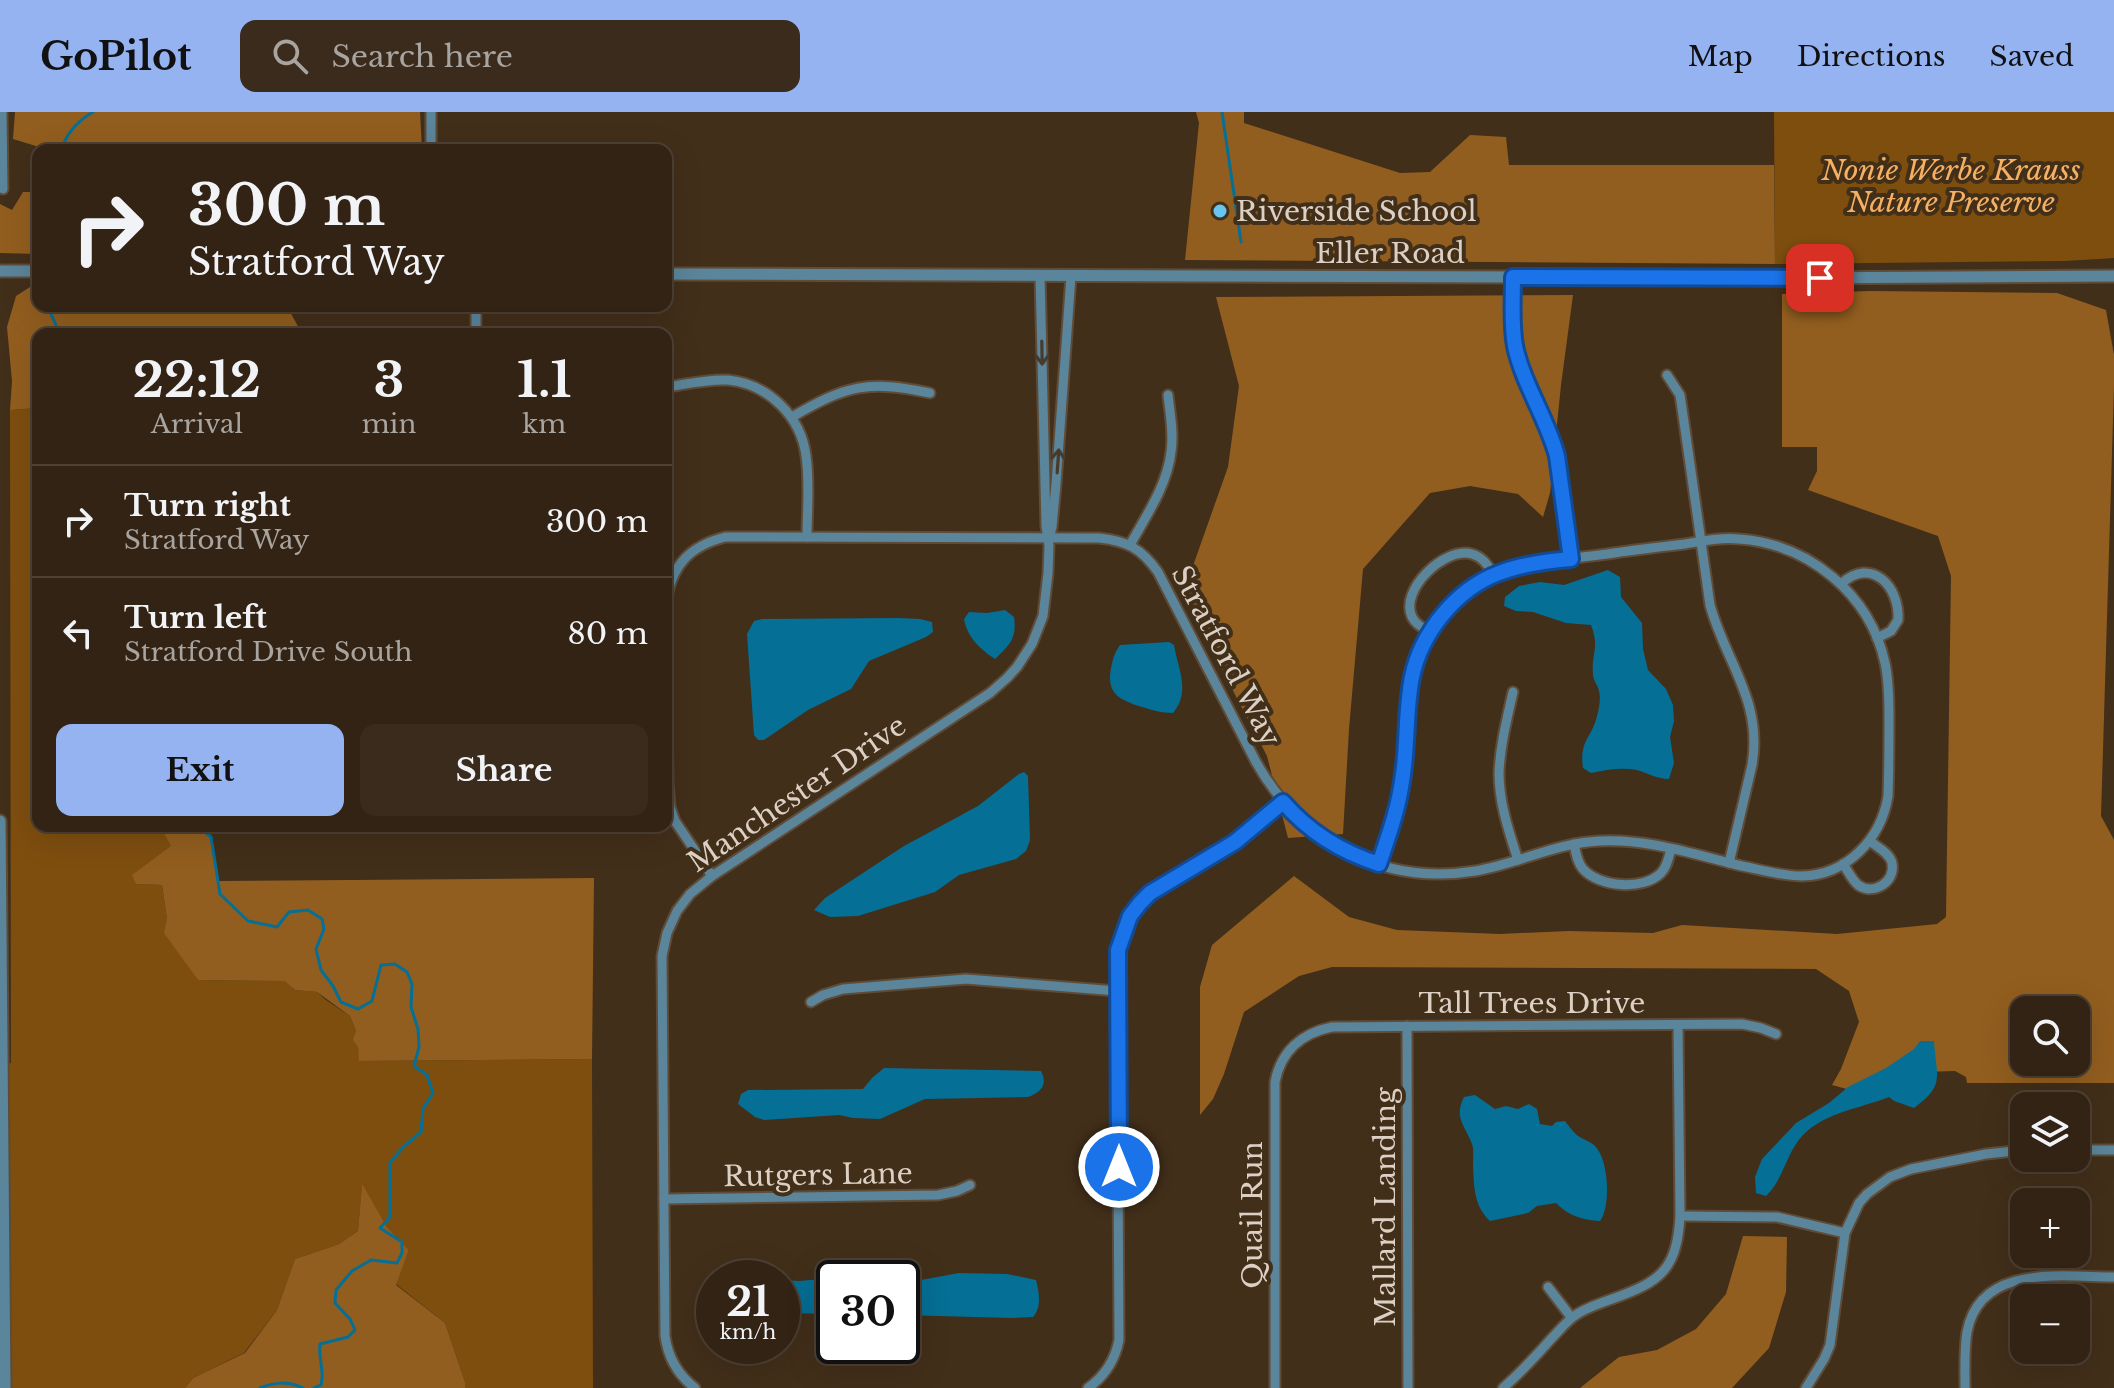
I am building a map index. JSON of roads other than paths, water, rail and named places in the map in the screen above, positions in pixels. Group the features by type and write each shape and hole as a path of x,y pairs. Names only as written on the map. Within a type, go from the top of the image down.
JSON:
{"street":[{"path":"2,112 3,189"},
{"path":"431,112 431,144"},
{"path":"0,271 32,271"},
{"name":"Eller Road","path":"672,274 2114,276"},
{"name":"Manchester Drive","path":"695,1388 677,1370 669,1355 665,1336 662,956 667,933 677,911 690,894 712,876 990,693 1017,667 1032,644 1043,616 1047,590 1040,275"},
{"name":"Manchester Drive","path":"1048,538 1055,498 1071,276"},
{"path":"1513,277 1515,346 1553,440 1571,559"},
{"path":"1667,375 1680,395 1713,616 1749,700 1755,731 1752,765 1729,863"},
{"path":"673,386 731,381 765,392 792,417 806,455 807,537"},
{"path":"792,417 834,394 854,388 892,386 930,393"},
{"path":"672,578 680,563 692,551 725,537 1099,538 1119,540 1130,545 1168,469 1172,432 1168,395"},
{"path":"1379,864 1402,781 1412,676 1419,654 1440,617 1463,594 1494,575 1531,564 1739,539 1767,543 1821,566 1863,610 1877,638 1888,679 1889,770 1886,808 1870,841 1843,864 1863,887 1877,888 1891,874 1892,864 1888,855 1870,841"},
{"name":"Stratford Way","path":"1130,545 1158,572 1272,788 1304,824 1359,858 1407,872 1449,874 1476,871 1551,849 1599,841 1630,842 1671,849 1801,876 1827,872 1843,864"},
{"path":"1431,632 1413,620 1410,608 1414,590 1430,569 1448,557 1466,553 1481,558 1494,575"},
{"path":"1841,584 1850,575 1864,572 1874,573 1889,587 1895,598 1898,620 1891,631 1877,638"},
{"path":"1513,692 1499,774 1504,815 1518,860"},
{"path":"1088,1388 1104,1374 1117,1348 1117,991 1118,950 1126,925 1150,893 1235,842 1283,802"},
{"path":"672,813 712,876"},
{"path":"0,821 5,1388"},
{"path":"1574,844 1579,864 1585,871 1601,880 1621,884 1640,883 1660,874 1668,862 1671,849"},
{"path":"811,1002 843,989 954,980 1117,991"},
{"name":"Tall Trees Drive","path":"1292,1047 1304,1036 1332,1027 1742,1024 1776,1034"},
{"path":"1503,1388 1571,1317 1657,1278 1672,1259 1680,1216 1678,1025"},
{"name":"Mallard Landing","path":"1407,1026 1408,1388"},
{"name":"Quail Run","path":"1275,1388 1274,1098 1279,1067 1292,1047"},
{"path":"2090,1150 2114,1150"},
{"path":"1812,1385 1833,1329 1845,1233 1859,1203 1877,1185 1899,1173 2010,1151"},
{"name":"Rutgers Lane","path":"664,1199 938,1195 970,1185"},
{"path":"1680,1216 1777,1217 1845,1233"},
{"path":"1965,1388 1967,1330 1976,1309 1991,1294 2004,1285 2024,1278 2114,1277"},
{"path":"1548,1287 1571,1317"}],"water":[{"path":"1608,570 1620,577 1621,597 1642,623 1648,670 1666,689 1673,705 1674,721 1670,737 1674,763 1669,779 1631,769 1591,773 1583,768 1583,751 1595,723 1600,700 1593,676 1595,640 1591,625 1566,623 1504,606 1505,597 1519,586 1540,582 1564,585"},
{"path":"1005,610 1014,617 1013,636 995,659 975,642 964,619 969,612"},
{"path":"899,618 932,622 933,632 869,661 851,689 808,710 764,740 758,740 754,735 747,634 754,621"},
{"path":"1169,642 1174,645 1182,689 1173,713 1142,707 1116,695 1110,677 1114,656 1120,645"},
{"path":"1024,772 1028,776 1030,840 1026,851 1016,859 959,875 935,892 858,916 830,917 814,910 825,898 904,846 978,806"},
{"path":"1920,1041 1934,1041 1937,1072 1935,1086 1924,1100 1914,1108 1889,1097 1817,1124 1798,1141 1780,1177 1766,1196 1756,1193 1755,1177 1762,1159 1796,1123 1848,1087 1886,1068 1914,1049"},
{"path":"884,1068 1041,1071 1044,1080 1040,1090 1028,1097 925,1099 880,1119 839,1115 764,1120 738,1104 741,1094 748,1090 863,1089"},
{"path":"1475,1095 1495,1109 1506,1106 1518,1109 1529,1104 1537,1109 1540,1124 1552,1126 1565,1121 1578,1136 1595,1146 1603,1162 1607,1183 1606,1205 1600,1221 1576,1216 1556,1203 1490,1221 1484,1215 1474,1187 1473,1146 1460,1117 1464,1097"},
{"path":"959,1273 1007,1274 1036,1280 1038,1309 1033,1317 920,1315 921,1280"},
{"path":"816,1280 816,1314 800,1313 800,1281"}],"waterway":[{"path":"64,144 73,128 93,112"},
{"path":"1222,112 1241,242"},
{"path":"51,312 57,328"},
{"path":"205,832 211,837 220,894 248,921 277,927 289,912 308,910 322,919 324,929 316,949 321,970 341,1002 358,1009 372,1001 381,965 395,964 407,972 412,984 411,1007 418,1029 419,1047 414,1066 427,1075 433,1093 423,1109 421,1132 390,1163 390,1217 380,1228 402,1242 402,1253 397,1263 371,1260 352,1271 336,1290 335,1303 350,1319 355,1330 348,1337 320,1344 322,1380 321,1385 314,1388"},
{"path":"260,1388 282,1383 303,1388"}],"place":[{"name":"Riverside School","path":"1220,211"}],"park label":[{"name":"Nonie Werbe Krauss Nature Preserve","path":"1951,186"}]}
